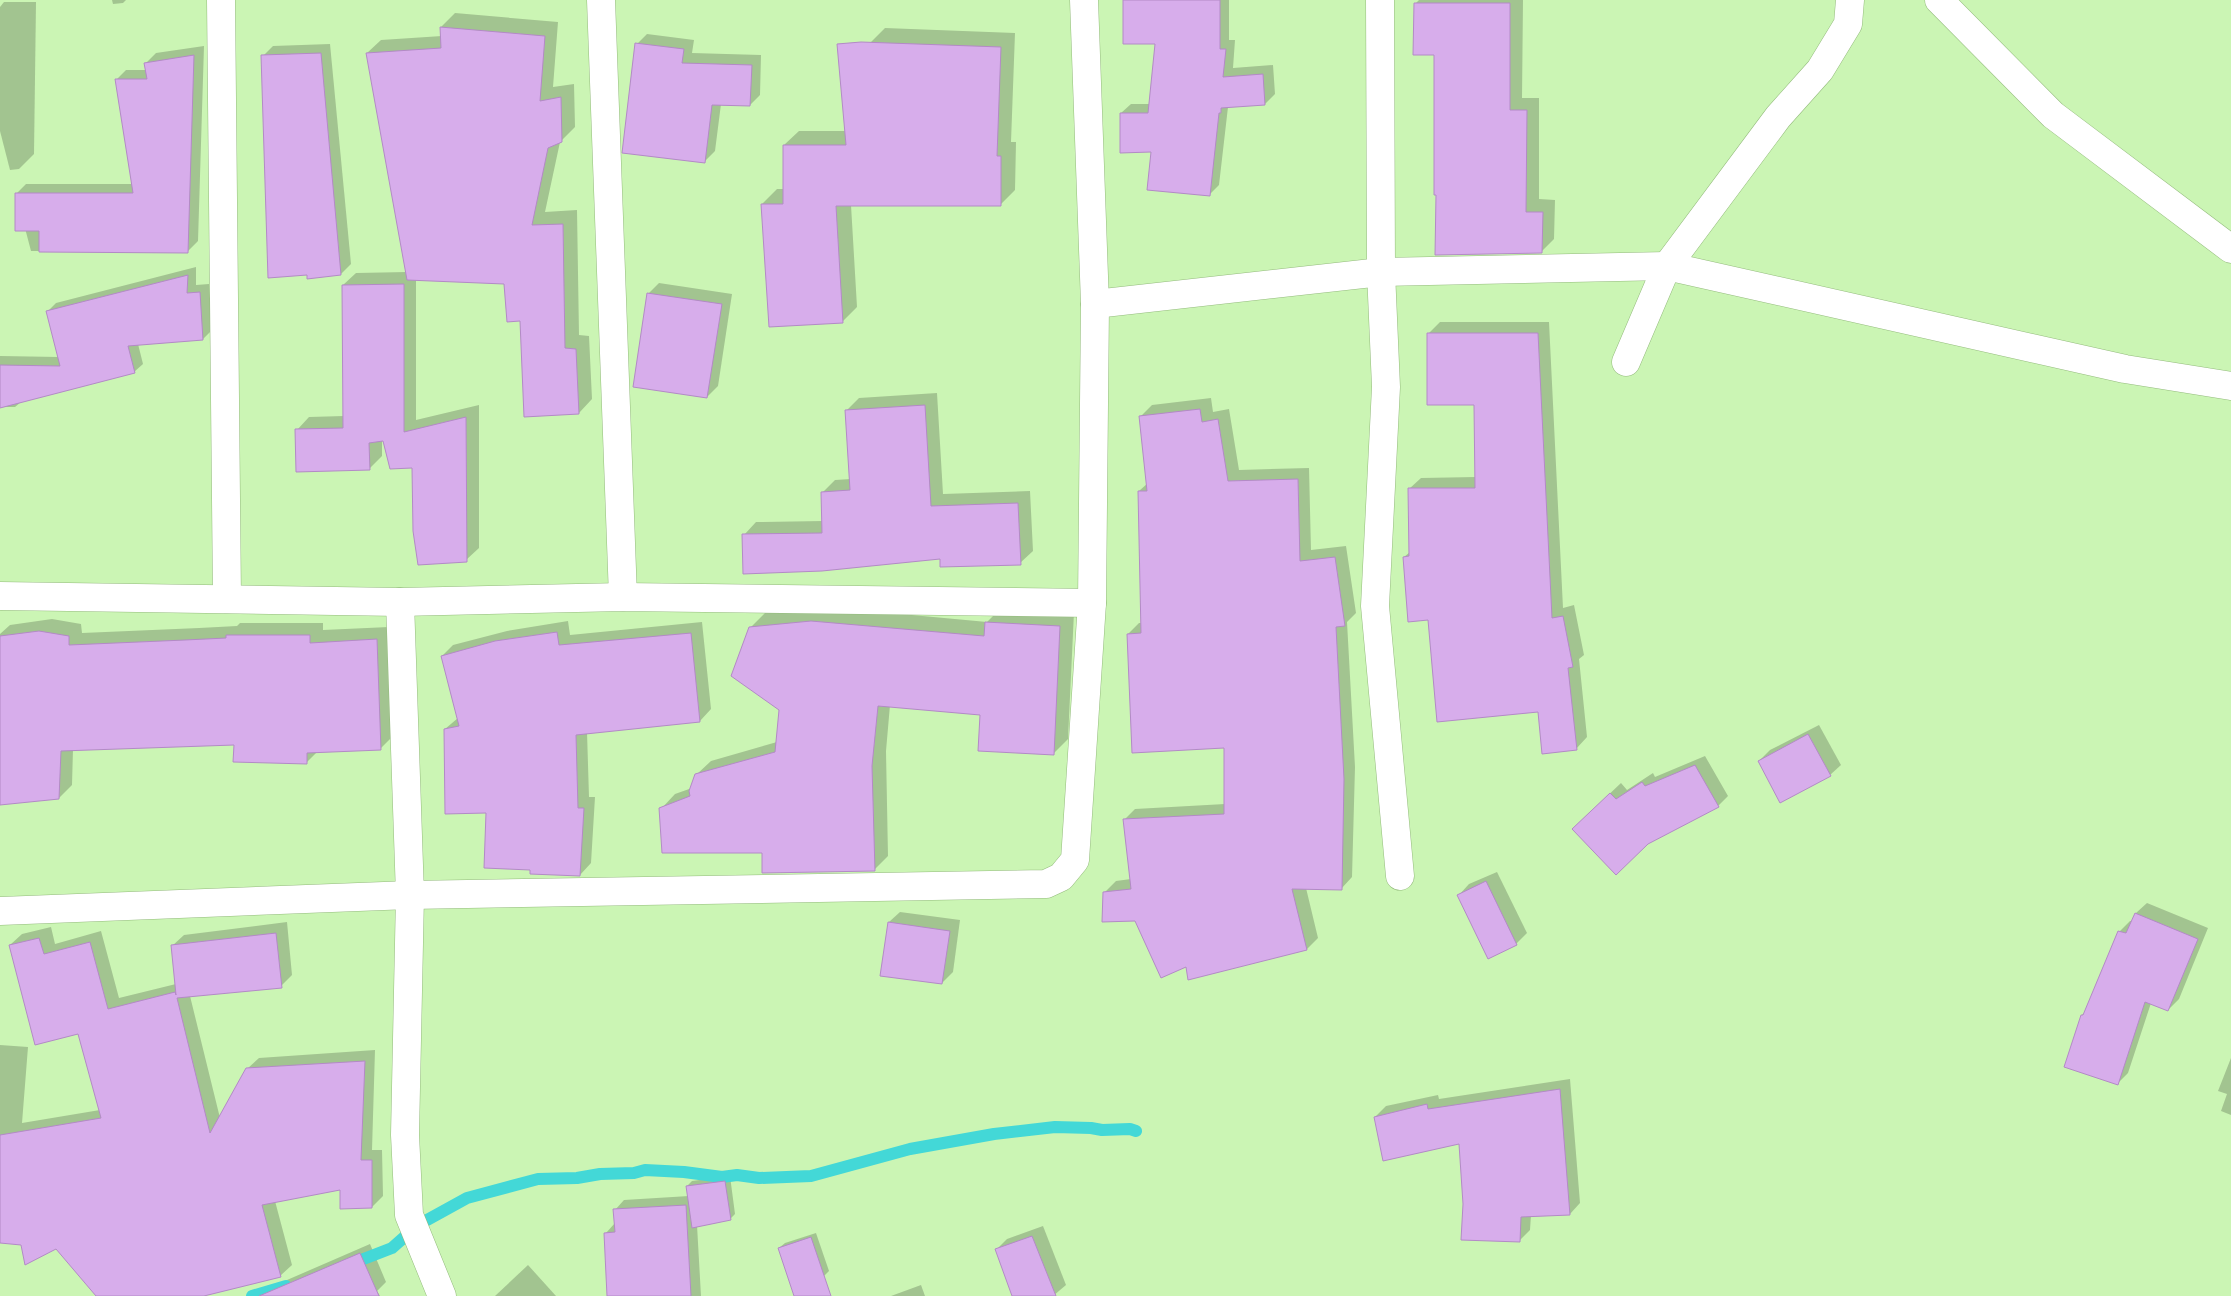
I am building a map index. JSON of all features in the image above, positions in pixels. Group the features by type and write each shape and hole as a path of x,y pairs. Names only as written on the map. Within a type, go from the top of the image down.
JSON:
{"street":[{"path":"221,0 228,599"},
{"path":"601,0 623,596"},
{"path":"0,911 410,895 1046,884 1062,877 1075,860 1092,603 1095,304 1084,0"},
{"path":"1380,0 1381,272 1386,387 1375,606 1400,876"},
{"path":"1626,362 1667,266 1778,117 1820,70 1848,24 1850,0"},
{"path":"1939,0 2053,116 2231,250"},
{"path":"1095,304 1381,272 1667,266 2125,369 2231,386"},
{"path":"0,596 400,602 623,596 1092,603"},
{"path":"400,602 410,895 405,1135 409,1214 442,1296"}],"building":[{"path":"1123,0 1220,0 1220,49 1226,49 1223,77 1263,74 1265,105 1221,108 1210,196 1147,190 1151,152 1120,153 1120,113 1148,113 1155,44 1123,44"},
{"path":"1414,3 1510,3 1510,110 1527,110 1526,212 1543,212 1542,253 1435,255 1434,55 1413,55"},
{"path":"440,27 545,36 540,101 561,97 562,142 548,148 532,225 563,224 565,348 576,349 579,414 524,417 520,321 507,322 504,284 407,280 366,53 441,48"},
{"path":"861,42 1001,47 997,156 1001,156 1001,206 836,206 843,323 769,327 761,204 783,204 783,145 846,145 837,44"},
{"path":"635,43 684,49 682,63 752,65 750,106 712,105 705,163 622,153"},
{"path":"321,53 341,275 307,279 307,275 268,278 261,55"},
{"path":"194,55 188,253 39,252 39,231 15,231 15,193 133,193 115,79 147,79 144,63"},
{"path":"188,275 187,293 200,292 203,340 128,346 135,373 0,408 0,365 60,366 46,311"},
{"path":"404,284 404,432 466,417 467,562 418,565 413,531 412,468 390,469 383,441 369,443 370,470 296,472 295,429 343,428 342,285"},
{"path":"647,293 722,304 707,398 633,387"},
{"path":"1427,333 1538,333 1552,618 1563,616 1573,667 1568,668 1577,750 1542,754 1538,712 1437,722 1428,620 1408,622 1403,557 1409,556 1408,488 1475,488 1474,405 1427,405"},
{"path":"925,405 931,506 1018,503 1021,565 940,567 940,559 822,571 743,574 742,534 822,533 821,492 850,490 845,410"},
{"path":"1200,409 1202,422 1218,419 1228,481 1298,479 1300,561 1335,557 1345,626 1336,627 1344,779 1342,890 1292,889 1307,950 1188,980 1186,967 1161,978 1135,921 1102,922 1103,892 1131,889 1123,819 1224,814 1224,748 1132,753 1127,634 1141,633 1138,491 1147,491 1139,416"},
{"path":"811,621 984,636 985,622 1060,626 1054,755 978,751 980,715 878,706 872,766 875,871 762,873 762,853 662,853 659,808 690,796 689,791 695,774 775,752 779,710 731,676 749,627"},
{"path":"39,631 69,636 69,645 226,638 226,635 310,635 310,643 377,639 381,750 307,753 307,764 233,762 234,745 61,751 59,799 0,805 0,636"},
{"path":"557,632 559,645 691,633 700,722 576,735 578,808 584,808 580,876 530,874 530,870 484,868 486,813 445,814 444,729 459,726 441,656 495,641"},
{"path":"1808,734 1831,776 1780,803 1758,761"},
{"path":"1695,765 1719,807 1648,844 1616,875 1572,829 1610,793 1616,799 1642,782 1645,786"},
{"path":"1486,881 1517,945 1488,959 1457,895"},
{"path":"2135,913 2198,939 2168,1011 2145,1002 2118,1085 2064,1067 2081,1015 2083,1015 2118,931 2126,933"},
{"path":"888,922 950,931 942,984 880,976"},
{"path":"276,933 282,988 177,998 210,1133 246,1068 365,1061 361,1160 372,1160 372,1208 340,1209 340,1190 262,1205 281,1277 204,1296 96,1296 56,1249 25,1265 21,1245 0,1243 0,1135 101,1118 78,1034 35,1045 9,945 39,938 44,954 90,942 108,1009 175,992 176,995 171,945"},
{"path":"1560,1089 1570,1215 1521,1217 1520,1242 1461,1240 1463,1204 1459,1144 1383,1161 1374,1117 1427,1104 1428,1109"},
{"path":"725,1181 731,1220 692,1228 686,1186"},
{"path":"686,1205 691,1296 607,1296 604,1233 615,1232 613,1209"},
{"path":"1032,1236 1056,1296 1012,1296 995,1249"},
{"path":"811,1237 831,1296 794,1296 778,1248"},
{"path":"360,1253 379,1296 259,1296"}],"waterway":[{"path":"348,1265 392,1248 418,1225 467,1198 538,1179 577,1178 600,1174 634,1173 645,1170 684,1172 722,1177 737,1175 759,1178 811,1176 910,1149 994,1134 1055,1127 1102,1130 1130,1129 1136,1131"},
{"path":"252,1296 286,1286"}]}
